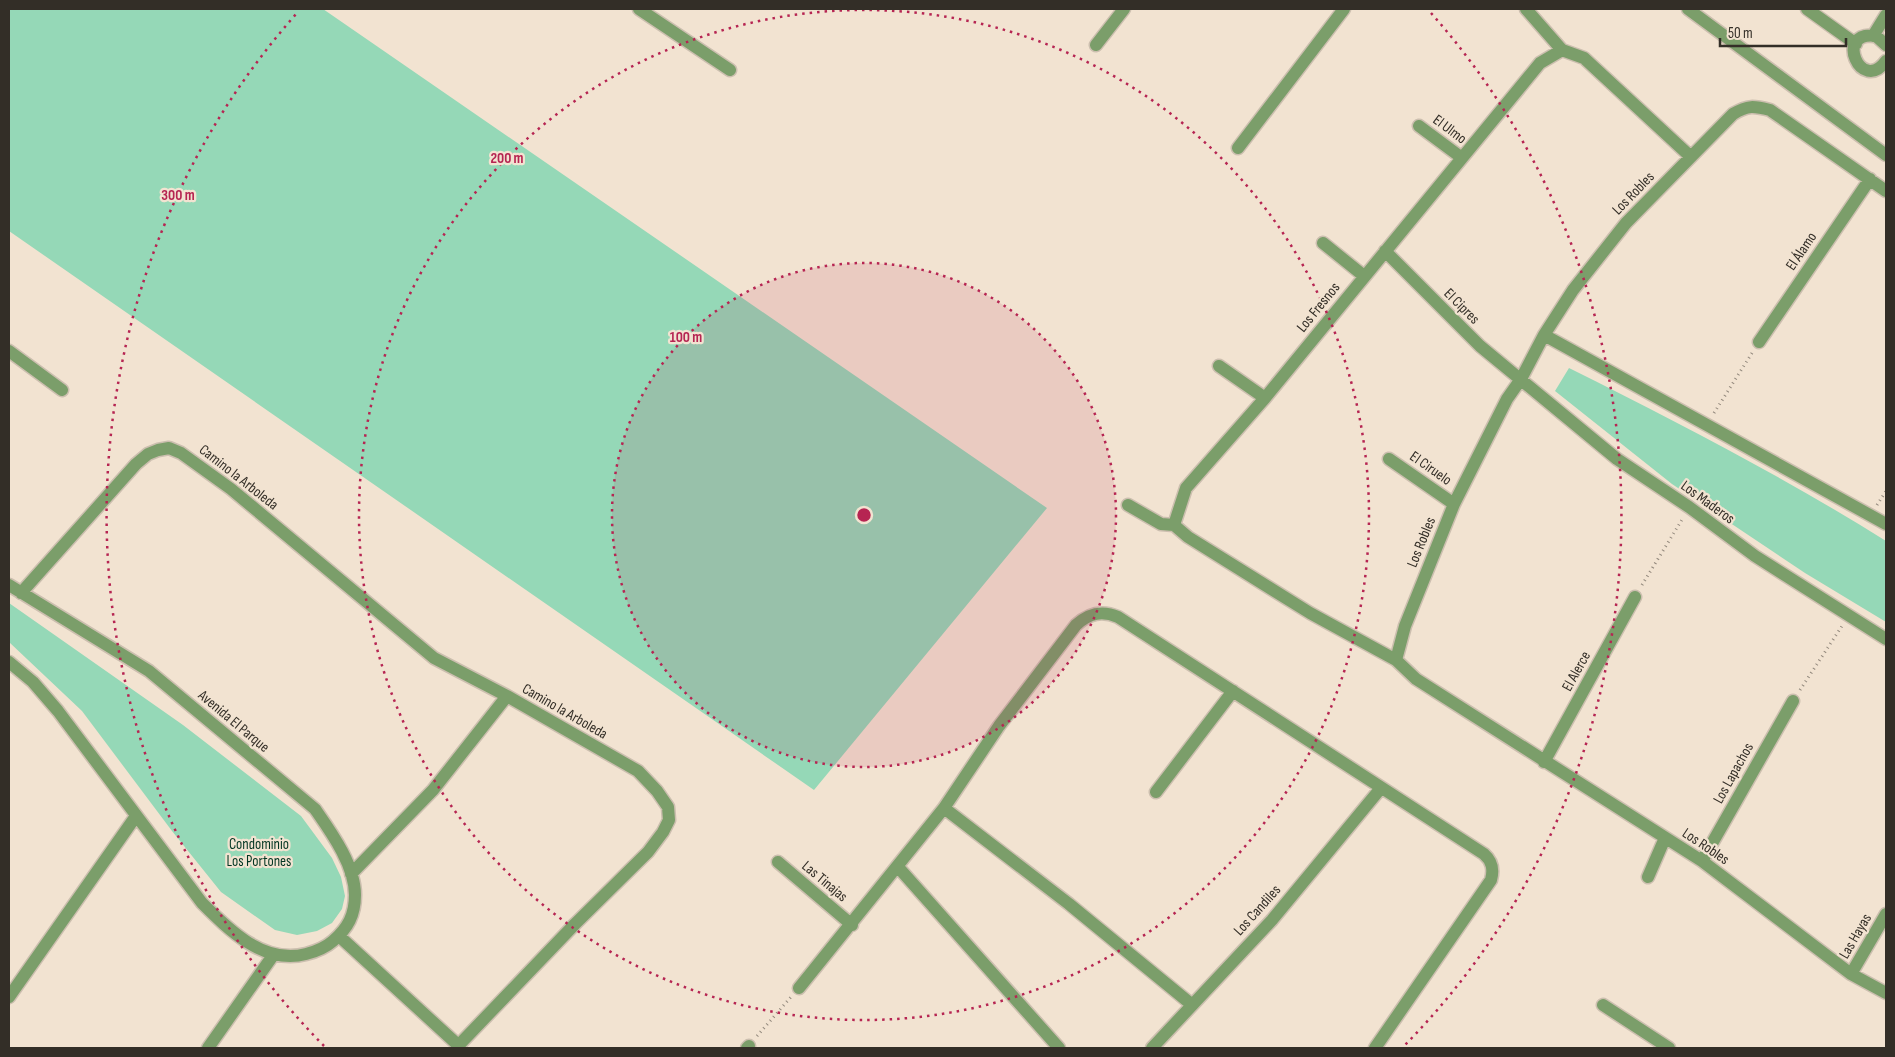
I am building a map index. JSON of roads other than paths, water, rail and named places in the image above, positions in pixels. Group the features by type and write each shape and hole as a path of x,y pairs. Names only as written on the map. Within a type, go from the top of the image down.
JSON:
{"street":[{"path":"639,9 655,13 730,70"},
{"path":"1096,45 1124,9"},
{"path":"1238,148 1344,9"},
{"path":"1526,9 1562,50 1584,58 1691,157"},
{"path":"1688,9 1886,155"},
{"path":"1807,9 1856,44"},
{"path":"1874,36 1886,15"},
{"path":"1885,64 1873,70 1862,68 1858,65 1853,55 1856,44 1865,36 1874,36 1882,39 1886,45"},
{"name":"Los Fresnos","path":"1174,525 1186,488 1265,398 1540,63 1562,50"},
{"name":"Los Robles","path":"1886,191 1770,110 1757,106 1745,107 1733,114 1626,223 1574,290 1544,335 1521,379 1507,399 1454,504 1405,626 1396,660 1416,679 1702,861 1851,974 1886,994"},
{"name":"El Ulmo","path":"1419,126 1462,158"},
{"name":"El Álamo","path":"1759,342 1870,179"},
{"path":"1323,244 1364,276"},
{"name":"El Cipres","path":"1385,251 1480,346 1521,379"},
{"path":"1544,335 1886,524"},
{"path":"9,351 62,390"},
{"path":"1219,366 1265,398"},
{"name":"Los Maderos","path":"1521,379 1617,459 1689,507 1755,556 1886,639"},
{"name":"Camino la Arboleda","path":"21,593 136,464 148,454 169,448 181,453 232,489 434,658 507,696 638,771 657,791 668,808 669,820 663,832 648,852 575,924 457,1047"},
{"name":"El Ciruelo","path":"1389,459 1454,504"},
{"path":"1128,505 1161,524 1174,525 1188,537 1310,613 1396,660"},
{"name":"Avenida El Parque","path":"9,585 149,671 315,809 334,836 352,874 355,894 353,918 339,936 324,949 298,956 274,954 251,944 226,927 202,903 58,711 33,682 9,662"},
{"name":"El Alerce","path":"1544,762 1635,596"},
{"path":"799,988 852,925 944,808 999,726 1076,625 1088,616 1104,612 1118,617 1489,858 1493,870 1491,880 1375,1048"},
{"path":"1156,792 1233,691"},
{"path":"352,874 433,790 507,696"},
{"name":"Los Lapachos","path":"1702,861 1793,701"},
{"name":"Los Candiles","path":"1152,1048 1191,1004 1272,920 1381,788"},
{"path":"944,808 1069,904 1191,1004"},
{"path":"9,997 136,816"},
{"path":"1648,877 1666,838"},
{"name":"Las Tinajas","path":"778,862 852,925"},
{"path":"898,867 1059,1048"},
{"name":"Las Hayas","path":"1851,974 1886,914"},
{"path":"339,936 457,1047"},
{"path":"208,1048 274,954"},
{"path":"1603,1005 1669,1048"}],"park label":[{"name":"Condominio Los Portones","path":"259,852"}]}
